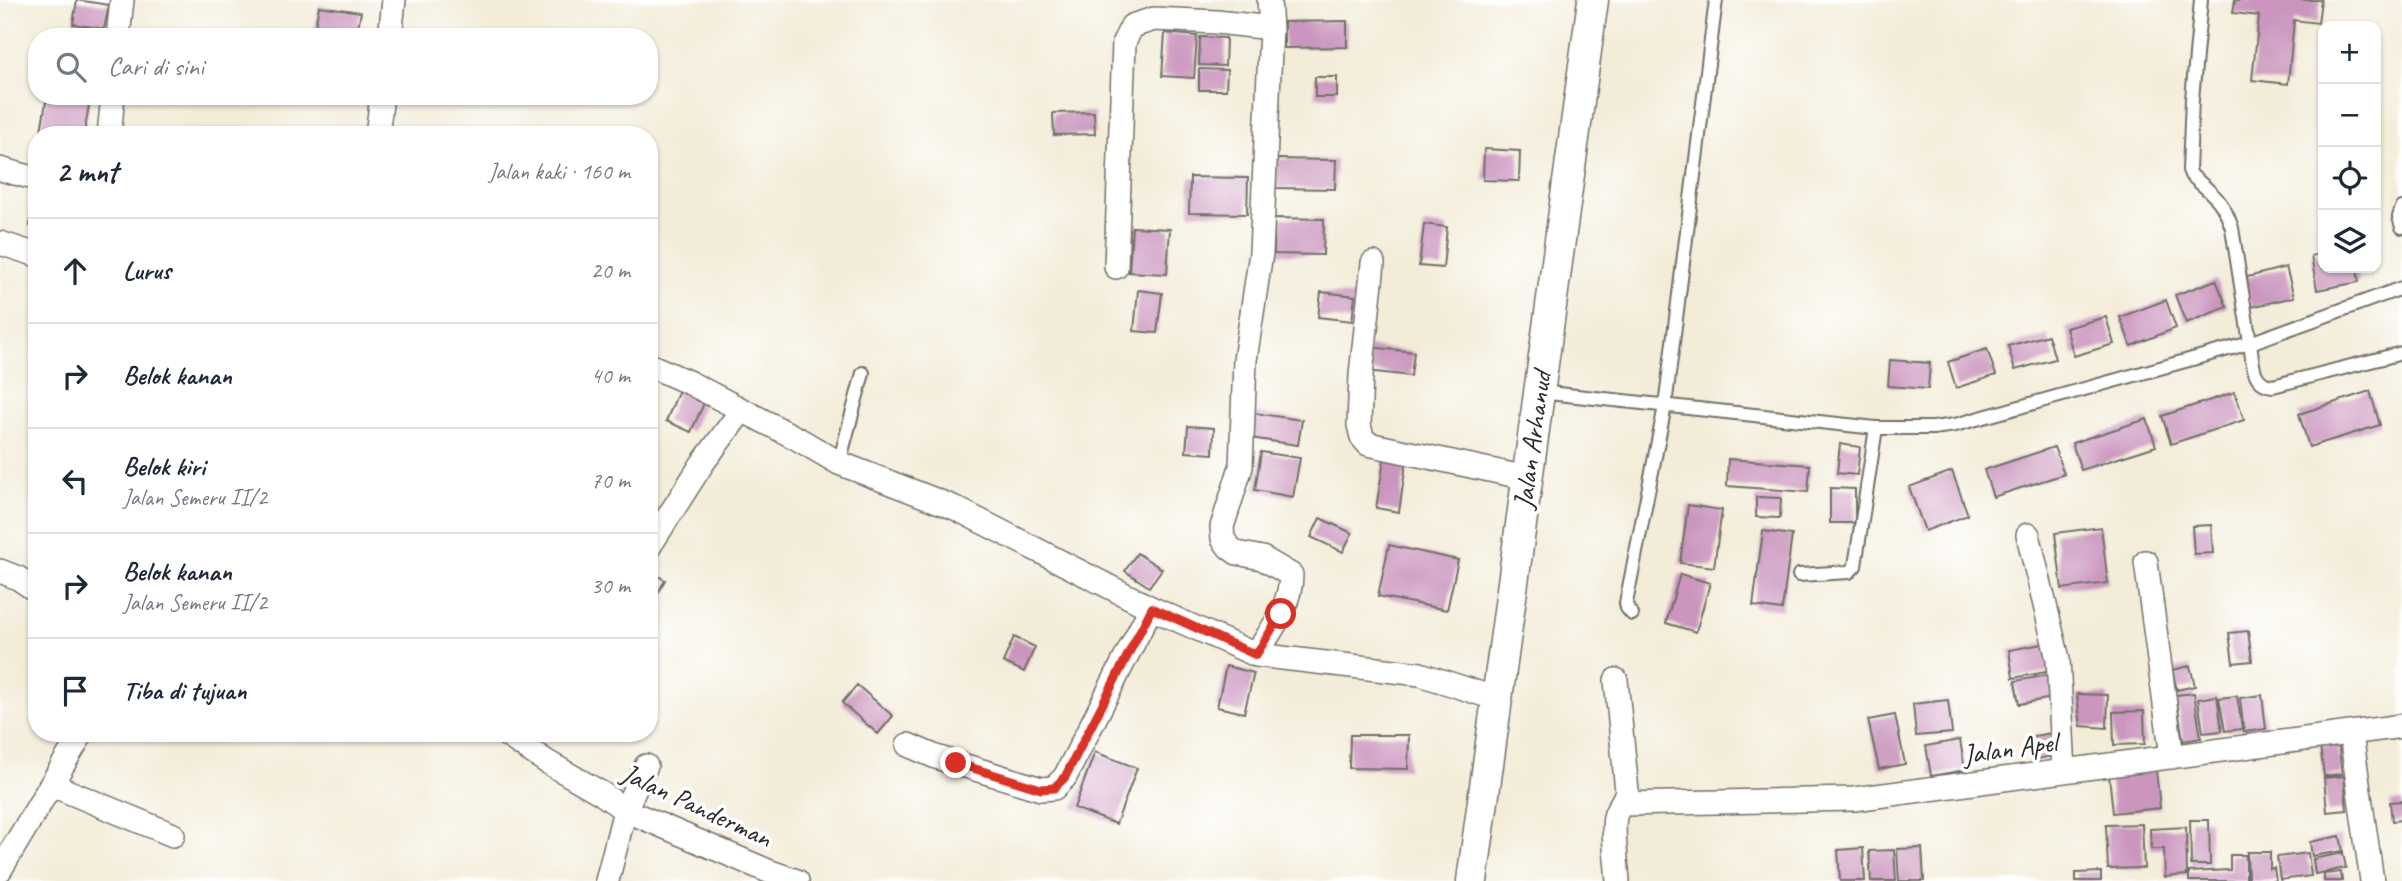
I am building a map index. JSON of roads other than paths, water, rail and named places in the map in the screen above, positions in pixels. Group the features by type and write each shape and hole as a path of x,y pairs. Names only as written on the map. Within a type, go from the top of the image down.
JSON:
{"street":[{"path":"391,28 394,0"},
{"path":"1256,655 1281,614 1291,591 1291,575 1262,558 1237,553 1223,538 1222,527 1241,467 1245,360 1261,253 1271,28 1269,0"},
{"name":"Jalan Arhanud","path":"1472,881 1592,0"},
{"path":"118,1 118,28"},
{"path":"1116,267 1124,42 1132,26 1154,19 1271,28"},
{"path":"110,126 112,105"},
{"path":"378,126 381,105"},
{"path":"0,169 28,177"},
{"path":"0,243 28,252"},
{"path":"1373,263 1361,374 1359,425 1362,437 1368,444 1527,478"},
{"path":"658,369 742,410 839,463 954,507 1152,608 1256,655 1420,674 1497,699"},
{"path":"658,533 702,464 742,410"},
{"path":"2028,535 2058,659 2064,771"},
{"path":"2146,562 2172,757"},
{"path":"0,570 28,585"},
{"path":"908,745 1003,779 1041,789 1054,788 1065,777 1152,608"},
{"path":"1616,680 1627,791 1614,818 1618,881"},
{"name":"Jalan Apel","path":"1623,804 1854,799 2402,726"},
{"path":"2351,734 2372,881"},
{"path":"0,870 77,742"},
{"name":"Jalan Panderman","path":"525,742 625,810 797,881"},
{"path":"607,881 625,810 646,766"},
{"path":"52,785 173,835"}],"lane":[{"path":"1632,614 1626,603 1665,406 1716,0"},
{"path":"2201,0 2189,170 2191,175 2222,203 2232,228 2256,379 2263,385 2273,386 2402,353"},
{"path":"2402,208 2399,217 2402,227"},
{"path":"1539,392 1876,428 1933,428 1955,425 2249,343 2402,288"},
{"path":"839,463 863,373"},
{"path":"1799,575 1849,572 1855,566 1876,428"}]}
